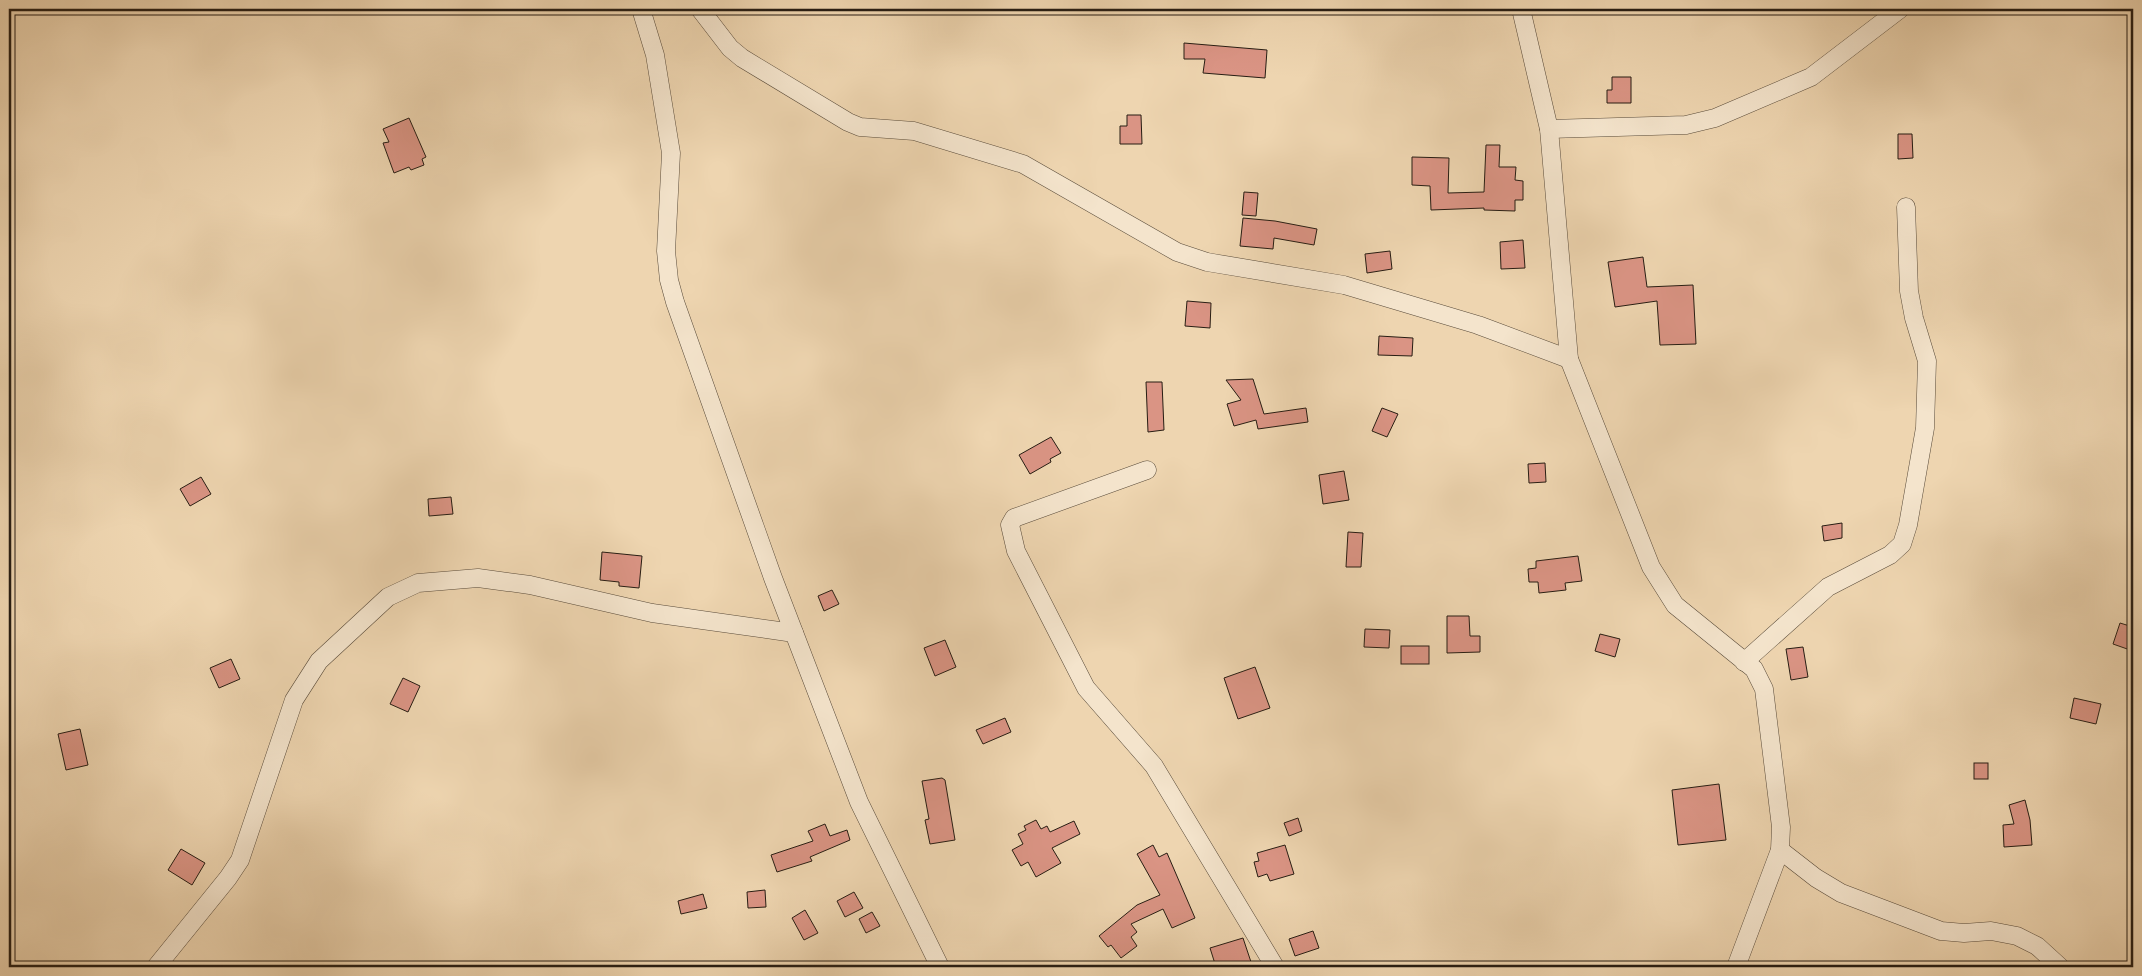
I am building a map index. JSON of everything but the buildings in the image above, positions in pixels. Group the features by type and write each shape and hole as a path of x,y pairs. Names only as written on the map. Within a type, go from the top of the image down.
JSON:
{"street":[{"path":"640,9 655,55 671,153 666,251 669,280 675,302 750,514 859,802 940,967"},
{"path":"700,9 730,48 742,58 848,122 860,127 914,130 1022,164 1177,252 1207,262 1344,285 1478,325 1569,360"},
{"path":"1521,9 1549,129 1569,360 1651,567 1675,605 1754,669 1764,689 1780,827 1780,850 1736,967"},
{"path":"1549,129 1686,125 1715,118 1810,76 1900,9"},
{"path":"1744,662 1828,587 1890,555 1902,544 1908,525 1925,428 1927,361 1914,318 1909,291 1906,207"},
{"path":"1147,470 1014,518 1010,525 1016,551 1086,688 1154,766 1275,967"},
{"path":"156,967 228,878 240,860 294,700 319,661 388,597 418,583 478,578 530,585 652,613 794,633"},
{"path":"1780,850 1816,878 1841,893 1941,931 1964,933 1991,931 2018,936 2037,946 2060,967"}]}
